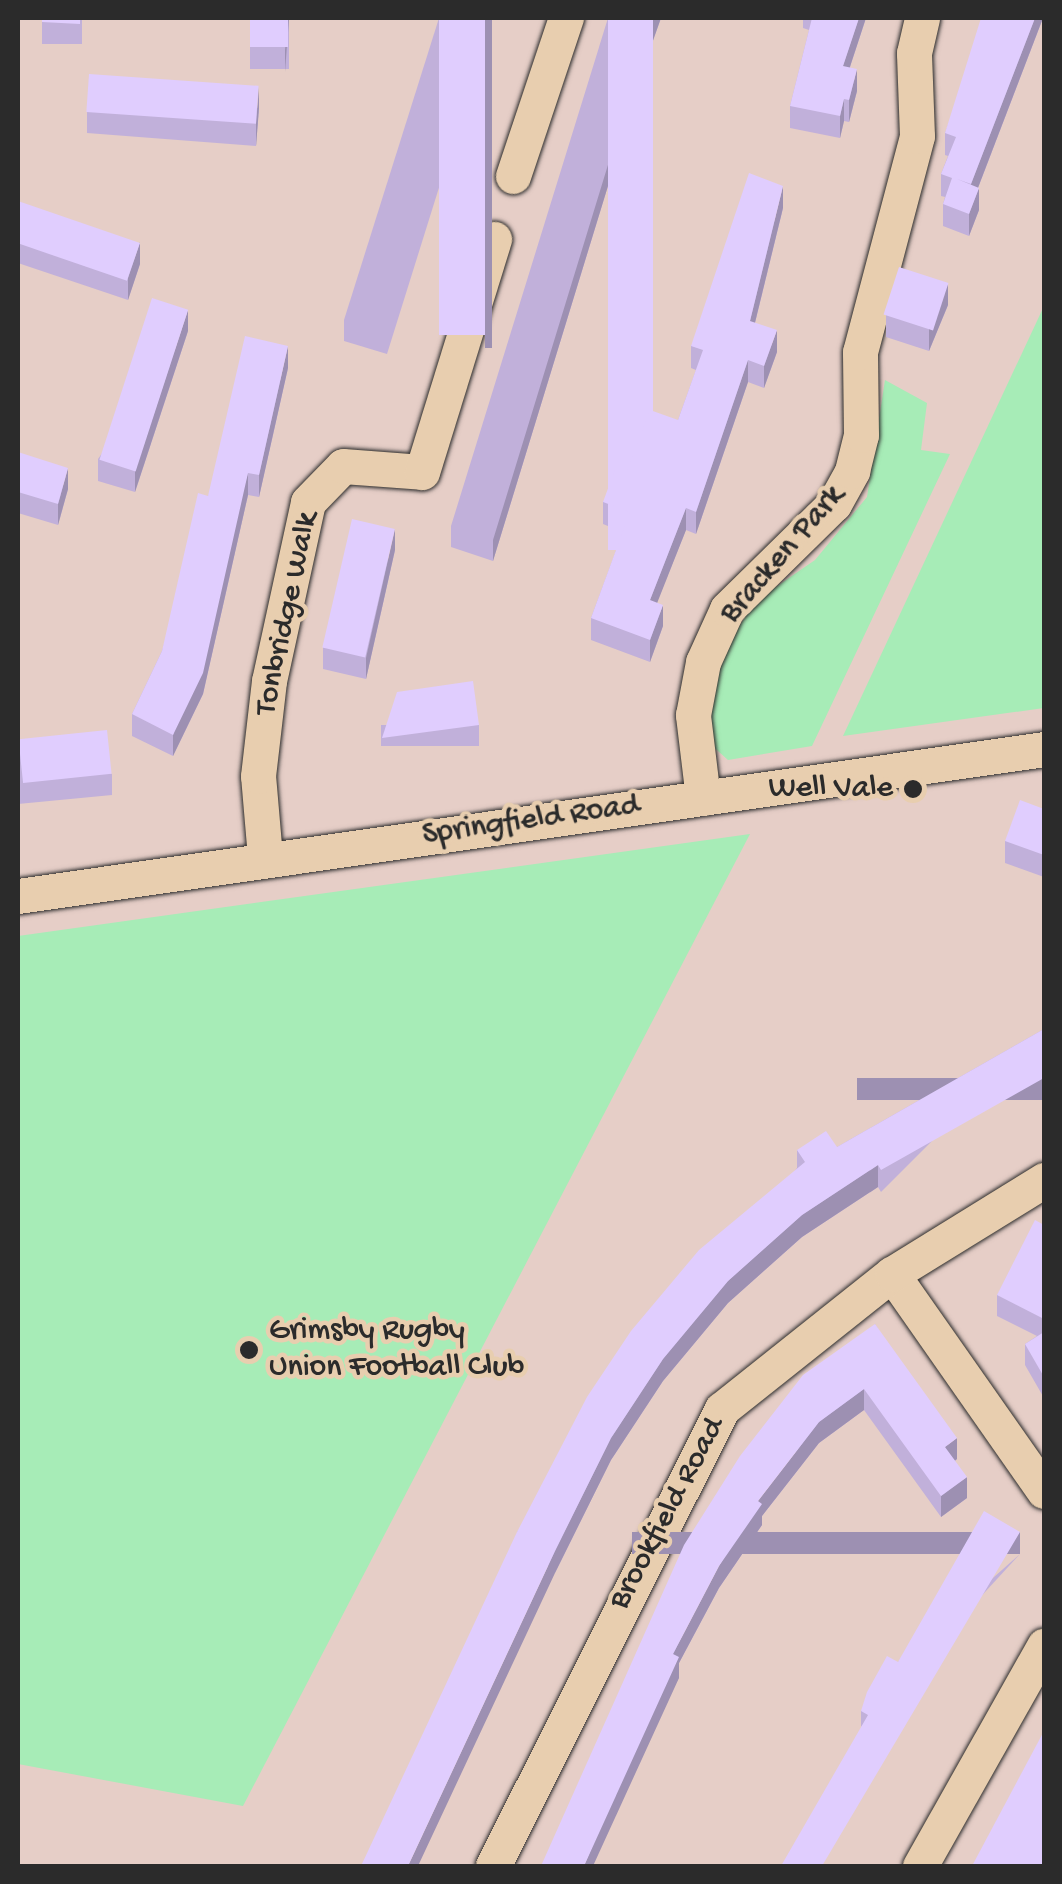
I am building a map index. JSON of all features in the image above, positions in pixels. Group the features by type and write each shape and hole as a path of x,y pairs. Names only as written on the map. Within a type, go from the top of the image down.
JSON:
{"street":[{"path":"513,176 566,18"},
{"name":"Bracken Park","path":"703,798 693,715 711,644 727,609 834,504 852,472 861,435 860,352 916,136 914,53 922,18"},
{"name":"Tonbridge Walk","path":"264,857 258,776 265,719 308,502 343,466 422,472 494,239"},
{"name":"Springfield Road","path":"18,896 264,857 1044,749"},
{"name":"Brookfield Road","path":"492,1866 722,1409 892,1274 1044,1180"},
{"path":"892,1274 1044,1490"},
{"path":"920,1866 1044,1646"}],"green space":[{"path":"1044,306 1044,708 843,736"},
{"path":"885,380 927,403 921,450 950,454 812,746 728,760 709,743 713,670 754,602 815,560 867,497"},
{"name":"Grimsby Rugby Union Football Club","path":"750,834 243,1806 18,1764 18,936"}],"building":[{"path":"42,18 80,18 80,24 42,22"},
{"path":"250,18 288,18 288,47 250,47"},
{"path":"439,18 485,18 485,335 439,335"},
{"path":"608,18 653,18 653,550 608,550"},
{"path":"812,18 859,18 843,66 857,69 849,100 844,99 840,116 790,106"},
{"path":"981,18 1035,18 971,184 957,179 979,188 969,214 943,204 952,178 941,174 956,137 945,133"},
{"path":"89,74 259,86 256,124 86,112"},
{"path":"749,173 783,186 750,321 777,330 764,366 748,360 696,512 686,508 650,600 663,605 650,640 591,618 630,512 603,502 616,467 627,471 650,410 678,420 703,350 691,346"},
{"path":"18,201 140,243 127,281 18,243"},
{"path":"899,267 948,283 933,331 884,315"},
{"path":"152,298 188,310 136,471 99,460"},
{"path":"245,336 288,346 259,475 248,473 203,673 173,735 132,714 162,651 198,493 208,496"},
{"path":"18,452 68,468 58,504 18,492"},
{"path":"352,519 395,529 365,658 322,648"},
{"path":"473,681 479,725 382,738 397,692"},
{"path":"107,730 112,774 23,783 18,739"},
{"path":"1020,800 1044,809 1044,855 1005,841"},
{"path":"1044,1029 1044,1078 881,1170 878,1165 802,1215 728,1281 663,1359 611,1438 408,1866 361,1866 517,1532 587,1397 631,1331 699,1250 805,1162 797,1150 826,1131 837,1147"},
{"path":"1035,1220 1044,1225 1044,1319 997,1295"},
{"path":"875,1324 957,1438 945,1447 967,1477 941,1496 864,1389 819,1422 758,1501 762,1504 719,1566 673,1654 679,1657 584,1866 541,1866 684,1545 740,1456 803,1375"},
{"path":"1044,1332 1044,1377 1025,1344"},
{"path":"984,1511 1020,1532 822,1866 781,1866 868,1715 861,1711 867,1692 887,1656 898,1662"},
{"path":"1044,1731 1043,1866 972,1866"}],"place":[{"name":"Well Vale","path":"913,789"},
{"name":"Grimsby Rugby Union Football Club","path":"249,1350"}]}
